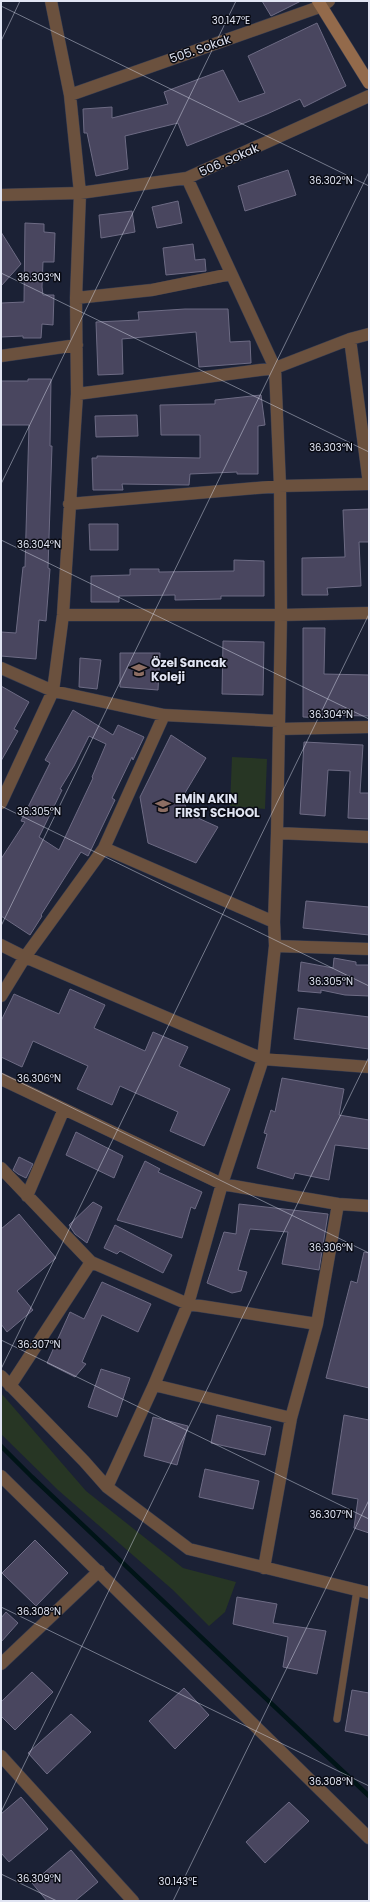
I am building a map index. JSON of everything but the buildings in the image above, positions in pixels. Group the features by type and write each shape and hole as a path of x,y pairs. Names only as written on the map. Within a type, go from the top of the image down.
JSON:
{"street":[{"path":"1,803 53,691 63,614 77,394 76,298 80,193 70,95 51,1"},
{"path":"323,3 369,83"},
{"name":"505. Sokak","path":"70,95 323,3"},
{"name":"506. Sokak","path":"1,195 80,193 187,178 369,96"},
{"path":"107,1486 154,1385 188,1304 222,1184 264,1059 275,946 274,922 278,833 281,615 280,486 275,368 187,178"},
{"path":"76,298 152,290 231,274"},
{"path":"77,394 275,368 350,339 369,334"},
{"path":"69,504 280,486 369,484 350,339"},
{"path":"1,356 77,345"},
{"path":"63,614 281,615 369,613"},
{"path":"1,668 53,691 164,715 279,725 369,727"},
{"path":"1,996 25,957 104,848 164,715"},
{"path":"278,833 369,837"},
{"path":"104,848 274,922"},
{"path":"1,945 25,957 264,1059 369,1067"},
{"path":"275,946 369,949"},
{"path":"1,1079 222,1184 338,1204 369,1206"},
{"path":"27,1196 64,1109"},
{"path":"1,1168 91,1262 188,1304 317,1324"},
{"path":"264,1568 291,1418 317,1324 338,1204"},
{"path":"10,1386 91,1262"},
{"path":"1,1376 107,1486 189,1549 363,1591"},
{"path":"154,1385 291,1418"},
{"path":"1,1476 369,1838"},
{"path":"1,1664 99,1571"},
{"path":"1,1756 133,1901"}],"lane":[{"path":"337,1720 363,1591"}],"green space":[{"path":"232,757 267,759 265,809 230,806"},
{"path":"1,1393 86,1491 183,1568 236,1582 225,1612 209,1626 173,1590 58,1490 1,1434"}],"waterway":[{"path":"1,1446 369,1796"}],"place":[{"name":"Özel Sancak Koleji","path":"139,670"},
{"name":"EMİN AKIN FIRST SCHOOL","path":"163,806"}]}
